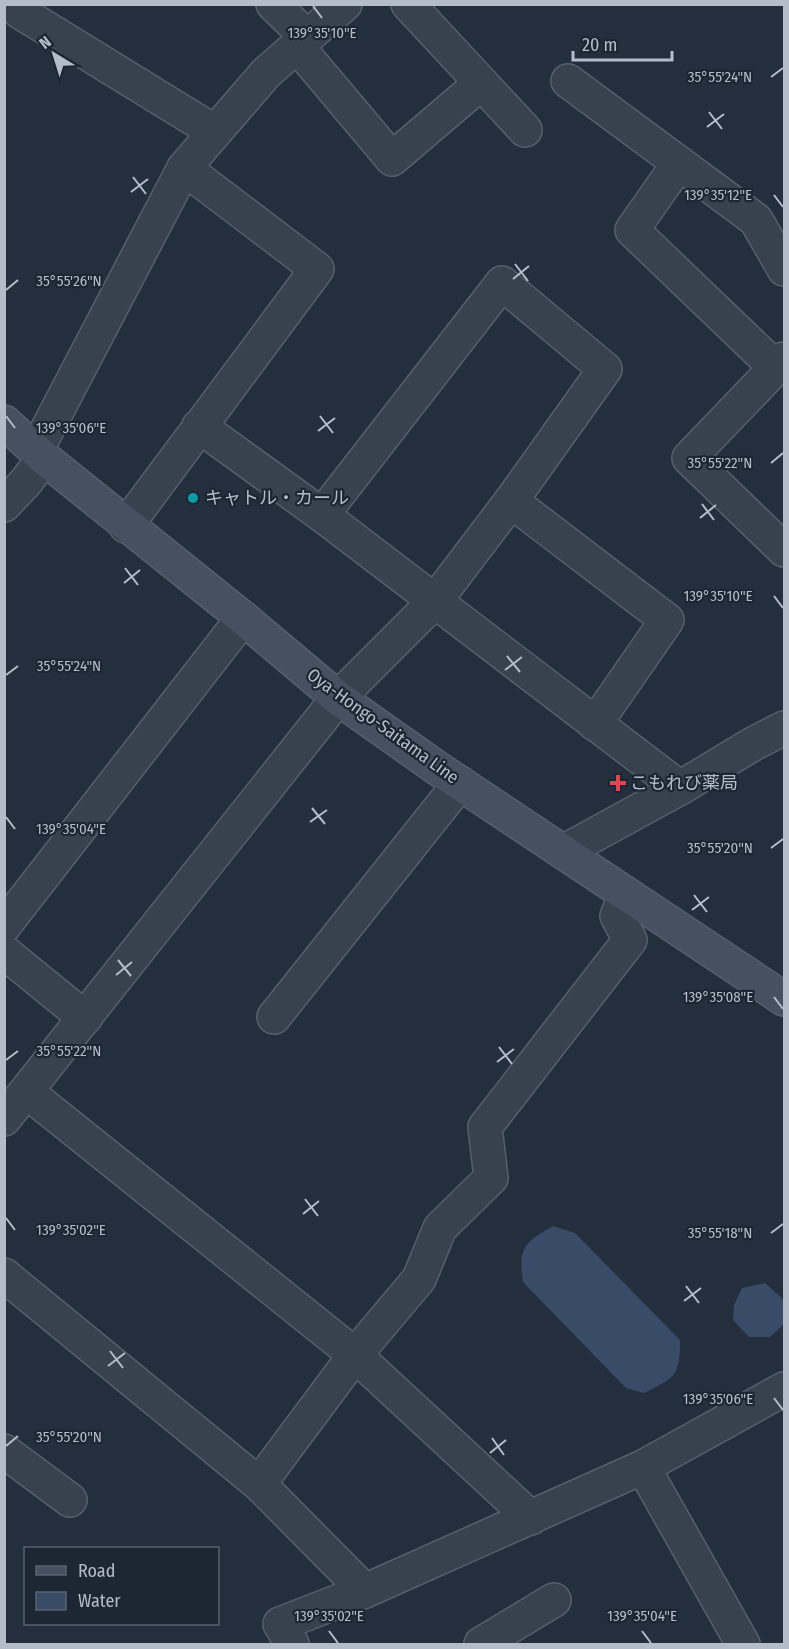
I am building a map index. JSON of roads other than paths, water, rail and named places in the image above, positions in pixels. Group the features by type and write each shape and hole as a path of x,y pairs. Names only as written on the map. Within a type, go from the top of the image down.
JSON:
{"main road":[{"name":"Oya-Hongo-Saitama Line","path":"4,422 40,455 243,618 338,698 460,783 784,999"}],"street":[{"path":"273,4 392,159 481,83"},
{"path":"4,505 25,483 40,455 184,168 266,73 345,4"},
{"path":"408,4 525,130"},
{"path":"20,12 215,132"},
{"path":"568,81 756,220 784,269"},
{"path":"679,163 632,230 780,363 689,458 784,550"},
{"path":"126,526 317,269 184,168"},
{"path":"4,1119 338,698 435,601 511,501 605,369 502,283 322,515"},
{"path":"199,426 322,515 680,788"},
{"path":"511,501 667,620 595,724"},
{"path":"4,926 243,618"},
{"path":"563,852 784,728"},
{"path":"274,1017 460,783"},
{"path":"259,1484 355,1355 419,1279 440,1228 491,1178 485,1127 630,940 617,916 626,894"},
{"path":"4,952 85,1018"},
{"path":"27,1092 355,1355 531,1518"},
{"path":"4,1275 259,1484 365,1591"},
{"path":"292,1644 280,1624 365,1591 531,1518 643,1467 780,1399"},
{"path":"4,1451 70,1500"},
{"path":"643,1467 743,1644"},
{"path":"481,1644 554,1600"}],"water":[{"path":"553,1226 575,1233 680,1340 679,1362 677,1369 669,1379 644,1393 626,1388 523,1282 522,1261 525,1247 535,1237"},
{"path":"765,1283 784,1300 784,1324 770,1337 749,1337 733,1320 734,1305 742,1288"}],"place":[{"name":"キャトル・カール","path":"193,498"},
{"name":"こもれび薬局","path":"618,783"}]}
